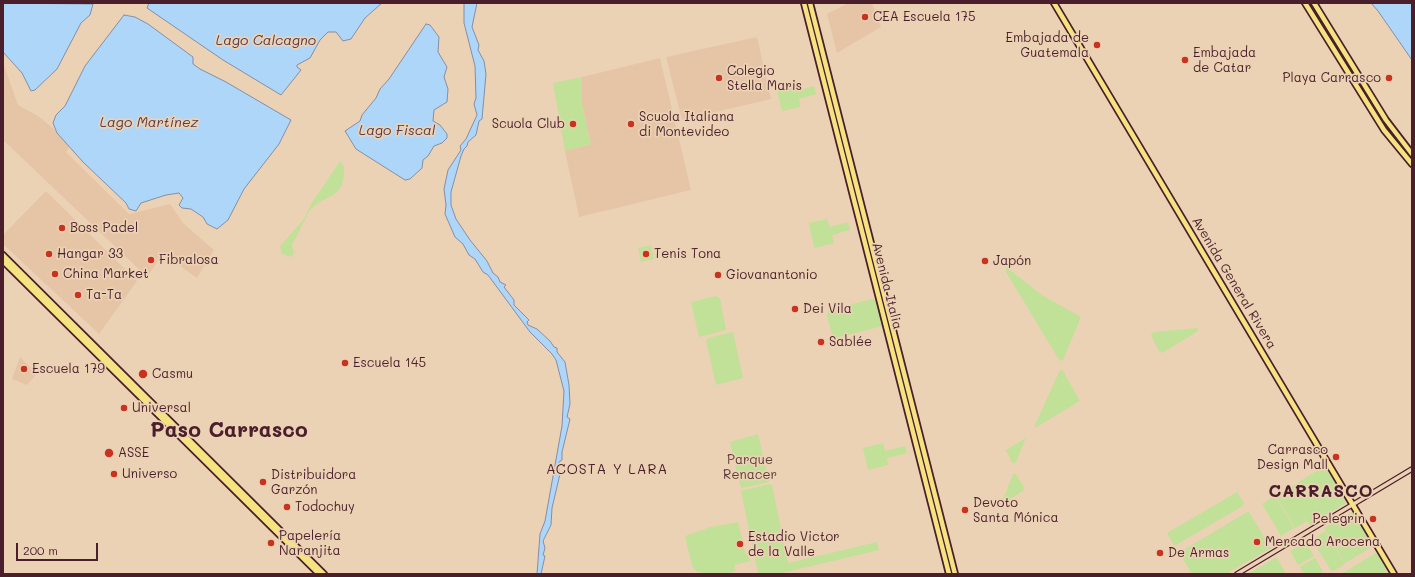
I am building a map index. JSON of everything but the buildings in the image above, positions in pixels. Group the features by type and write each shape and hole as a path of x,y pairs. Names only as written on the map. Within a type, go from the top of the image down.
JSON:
{"main road":[{"name":"Avenida Italia","path":"804,3 934,516 942,535"},
{"name":"Avenida Italia","path":"810,3 942,535 949,574"},
{"name":"Avenida General Rivera","path":"1054,3 1394,574"},
{"path":"1305,3 1382,126 1412,164"},
{"path":"1314,3 1386,120 1412,154"},
{"path":"3,255 324,574"},
{"path":"3,261 319,574"},
{"path":"942,535 950,554 955,574"}],"street":[{"path":"1237,574 1412,469"}],"shaded area":[{"path":"848,3 872,3 881,27 837,53 827,14"},
{"name":"Colegio Stella Maris","path":"757,37 771,99 682,120 666,57"},
{"name":"Scuola Italiana di Montevideo","path":"660,58 691,190 579,217 565,151 591,144 582,104 582,77"},
{"path":"3,62 18,105 38,116 53,128 69,147 66,152 129,214 170,204 183,223 214,250 197,278 163,254 147,277 3,140"},
{"path":"46,191 137,281 99,334 3,244 3,235"},
{"name":"Escuela 179","path":"20,357 37,374 27,385 12,379"}],"green space":[{"path":"1310,3 1342,54 1342,57 1309,5"},
{"path":"1348,64 1381,116 1380,118 1347,66"},
{"path":"824,71 825,71 886,316"},
{"name":"Scuola Club","path":"582,77 582,104 591,144 565,151 553,83"},
{"path":"794,83 796,91 814,86 816,94 799,99 800,107 782,111 776,87"},
{"path":"340,161 344,166 344,176 341,187 335,194 318,203 310,210 292,245 294,252 292,257 282,254 280,246 304,219 311,204"},
{"path":"827,219 830,227 848,222 850,230 832,235 834,243 814,248 809,223"},
{"name":"Tenis Tona","path":"651,245 654,259 641,262 638,248"},
{"path":"1006,267 1042,295 1081,317 1063,360 1060,361 1056,355 1006,272"},
{"path":"716,296 720,298 726,330 699,337 691,302"},
{"path":"872,299 877,300 878,302 883,326 835,338 832,336 827,315 828,310"},
{"path":"1197,328 1199,330 1195,333 1162,353 1159,351 1151,335 1153,332"},
{"path":"733,332 743,378 716,385 706,341 708,338"},
{"path":"891,333 937,513 937,514 890,334"},
{"path":"1062,369 1080,401 1035,428 1060,370"},
{"name":"Parque Renacer","path":"758,434 769,482 742,488 730,442"},
{"path":"1026,438 1016,462 1013,464 1006,450"},
{"path":"883,443 885,451 905,446 907,453 887,458 888,465 868,470 863,448"},
{"path":"1325,467 1346,503 1310,525 1307,521 1295,528 1276,496"},
{"path":"1015,473 1023,485 1024,490 1001,505 1013,474"},
{"path":"769,484 772,485 788,563 877,542 879,550 778,574 758,574 741,491"},
{"path":"1237,492 1244,503 1243,506 1174,545 1167,533"},
{"path":"1275,496 1294,528 1281,536 1262,504"},
{"path":"1249,512 1271,548 1226,574 1192,574 1180,552"},
{"path":"1351,512 1354,512 1373,544 1372,547 1345,563 1324,528"},
{"path":"738,522 745,552 751,561 734,565 736,571 725,574 706,574 696,571 692,566 685,536 711,527"},
{"path":"1325,531 1345,564 1332,572 1312,540"},
{"path":"1306,542 1314,556 1298,565 1290,551"},
{"path":"1376,553 1387,568 1385,569 1388,574 1341,574"},
{"path":"1277,558 1286,574 1248,574"},
{"path":"1315,558 1323,572 1319,574 1304,574 1300,567"}],"water":[{"path":"3,3 93,4 90,15 81,23 57,69 35,90 31,91 22,73 3,52"},
{"name":"Lago Calcagno","path":"149,3 382,3 365,18 351,39 343,41 336,32 328,32 320,40 310,58 297,65 297,67 301,70 281,95 223,60 147,8"},
{"path":"464,3 477,3 472,27 479,45 478,50 484,61 486,74 482,119 479,121 476,135 468,142 461,156 451,192 451,205 456,219 470,240 487,261 493,273 498,277 500,282 506,285 504,287 514,300 514,305 529,320 527,322 528,325 537,329 550,341 554,347 557,348 557,352 565,362 569,385 570,404 567,417 570,419 562,452 562,460 559,462 558,466 560,474 552,508 551,525 543,541 545,548 543,555 545,556 541,574 537,574 540,534 545,521 562,426 564,391 556,360 552,354 530,332 488,275 483,272 475,259 469,255 463,244 455,237 445,214 446,205 444,189 448,170 461,150 460,146 466,139 477,115 474,104 476,98 475,66 464,23"},
{"path":"1371,3 1412,3 1412,60 1378,11"},
{"name":"Lago Martínez","path":"124,15 135,17 148,24 193,57 193,64 200,69 226,82 291,120 279,144 244,189 228,220 217,229 207,224 203,217 191,209 182,208 179,205 183,198 179,193 166,195 141,203 136,211 129,209 126,203 83,162 57,133 53,123 56,115 65,106 85,66"},
{"name":"Lago Fiscal","path":"426,24 430,25 439,37 438,52 447,67 444,77 448,89 447,102 434,110 433,121 440,125 447,134 447,138 442,143 434,146 428,156 423,160 422,168 410,179 405,180 356,149 345,131 360,121 362,115 376,98 380,89 389,79"}],"place":[{"name":"CEA Escuela 175","path":"865,17"},
{"name":"Embajada de Guatemala","path":"1097,45"},
{"name":"Embajada de Catar","path":"1185,60"},
{"name":"Colegio Stella Maris","path":"719,78"},
{"name":"Playa Carrasco","path":"1389,78"},
{"name":"Scuola Club","path":"573,124"},
{"name":"Scuola Italiana di Montevideo","path":"631,124"},
{"name":"Boss Padel","path":"62,228"},
{"name":"Hangar 33","path":"49,254"},
{"name":"Tenis Tona","path":"646,254"},
{"name":"Fibralosa","path":"151,260"},
{"name":"Japón","path":"985,261"},
{"name":"China Market","path":"55,274"},
{"name":"Giovanantonio","path":"718,275"},
{"name":"Ta-Ta","path":"78,295"},
{"name":"Dei Vila","path":"795,309"},
{"name":"Sablée","path":"821,342"},
{"name":"Escuela 145","path":"345,363"},
{"name":"Escuela 179","path":"24,369"},
{"name":"Casmu","path":"143,374"},
{"name":"Universal","path":"124,408"},
{"name":"ASSE","path":"109,453"},
{"name":"Carrasco Design Mall","path":"1336,457"},
{"name":"Universo","path":"114,474"},
{"name":"Distribuidora Garzón","path":"263,482"},
{"name":"Todochuy","path":"287,507"},
{"name":"Devoto Santa Mónica","path":"965,510"},
{"name":"Pelegrin","path":"1373,519"},
{"name":"Mercado Arocena","path":"1257,542"},
{"name":"Papelería Naranjita","path":"271,543"},
{"name":"Estadio Victor de la Valle","path":"740,544"},
{"name":"De Armas","path":"1160,553"}],"district":[{"name":"Paso Carrasco","path":"229,431"},
{"name":"ACOSTA Y LARA","path":"607,470"},
{"name":"CARRASCO","path":"1321,492"}]}
